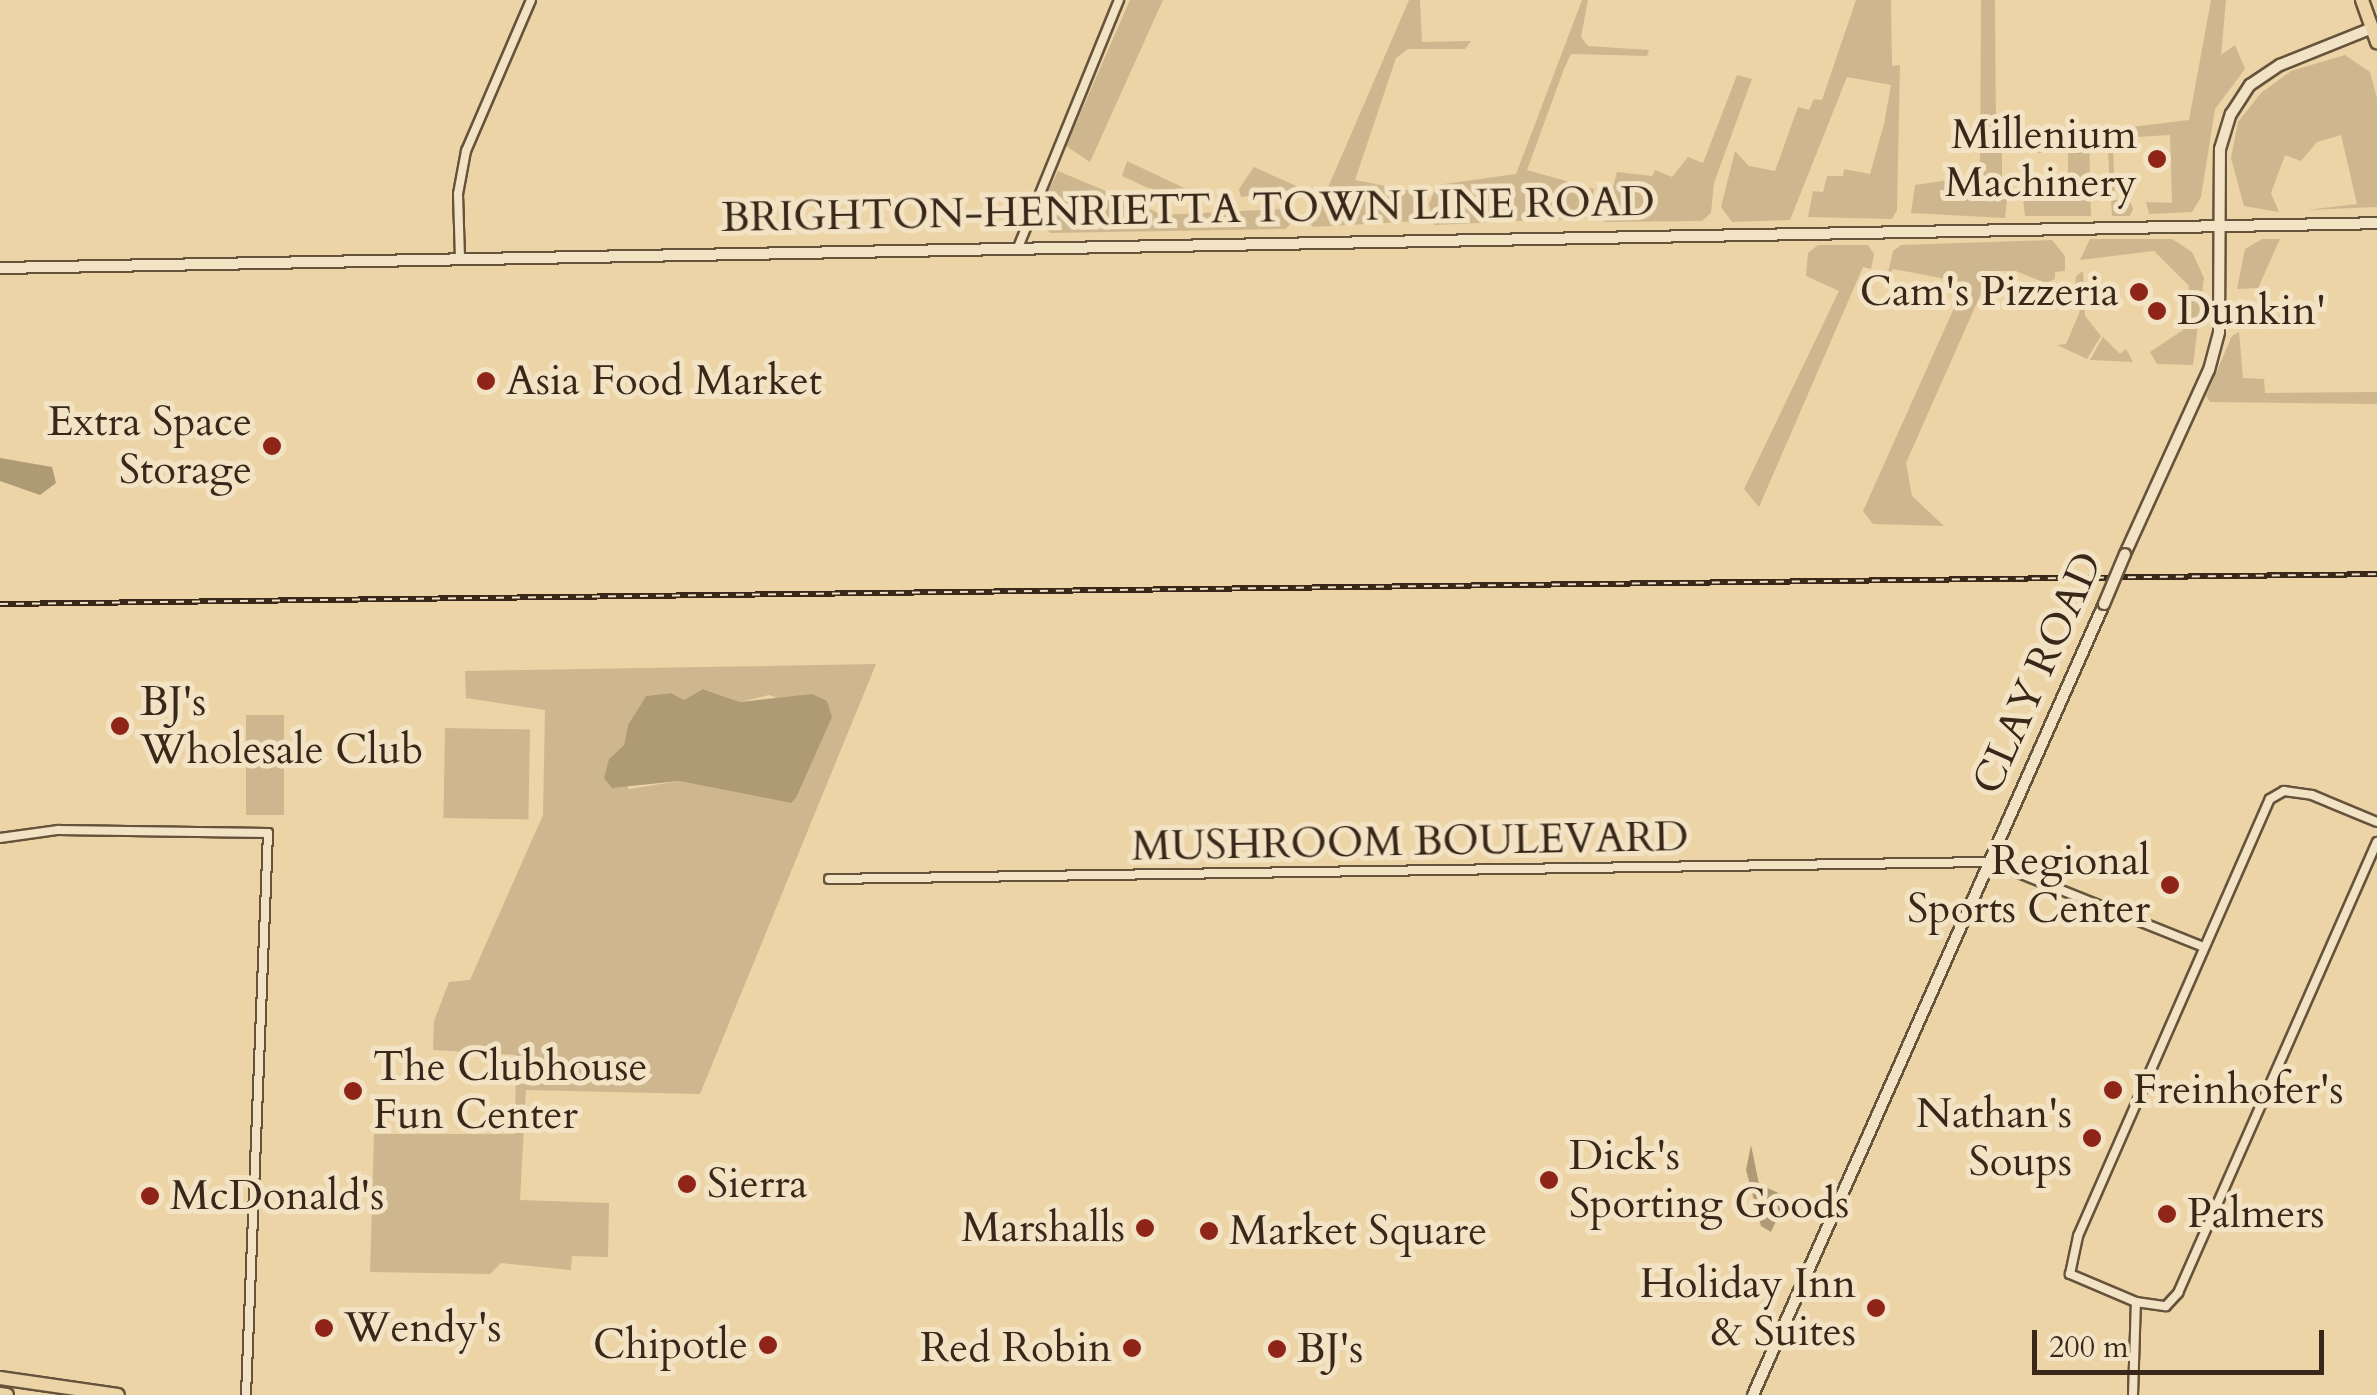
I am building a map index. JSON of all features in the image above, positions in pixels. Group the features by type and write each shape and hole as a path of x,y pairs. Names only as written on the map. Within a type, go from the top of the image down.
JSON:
{"main road":[{"path":"2368,5 2377,42"},
{"path":"0,1378 118,1395"}],"street":[{"path":"460,258 458,194 470,139 531,0"},
{"path":"1019,245 1119,0"},
{"name":"CLAY ROAD","path":"1752,1395 2209,370 2223,292 2220,149 2238,98 2280,65 2372,28"},
{"name":"BRIGHTON-HENRIETTA TOWN LINE ROAD","path":"0,268 1019,245 2377,223"},
{"path":"2377,822 2312,794 2284,791 2270,800 2076,1241 2070,1274 2136,1302 2166,1306 2178,1293 2377,842"},
{"path":"0,838 58,830 268,834 246,1395"},
{"path":"1991,862 2203,947"},
{"name":"MUSHROOM BOULEVARD","path":"828,879 1991,862"},
{"path":"2134,1395 2136,1302"}],"shaded area":[{"path":"1130,0 1163,0 1090,162 1066,146"},
{"path":"1409,0 1420,0 1422,42 1471,41 1465,49 1408,49 1396,58 1355,180 1412,191 1417,221 1313,227 1306,218 1323,199"},
{"path":"1582,0 1588,0 1581,37 1588,46 1649,50 1647,56 1571,54 1527,170 1594,189 1588,218 1434,225 1429,204 1437,185 1516,174"},
{"path":"1856,0 1891,0 1892,66 1900,65 1897,210 1892,219 1808,217 1813,191 1823,192 1827,176 1843,176 1844,169 1870,174 1884,124 1891,85 1847,77 1790,220 1732,222 1721,207 1735,151 1749,166 1775,171 1798,107 1809,110 1814,99 1822,100"},
{"path":"1981,0 1995,0 1996,131 2089,135 2091,216 2025,216 2021,181 2068,179 2068,152 2030,153 2011,142 2002,148 2002,179 2009,181 2005,218 1911,213 1915,185 1969,177 1980,168"},
{"path":"2211,0 2226,0 2221,55 2235,45 2245,69 2215,109 2201,197 2192,212 2149,214 2146,202 2172,203 2170,135 2120,138 2113,147 2115,200 2130,201 2133,209 2130,216 2112,216 2107,136 2114,129 2189,120"},
{"path":"2345,55 2370,72 2377,98 2377,207 2306,210 2357,204 2341,135 2317,142 2301,161 2285,155 2271,193 2279,212 2244,206 2231,158 2238,122 2261,93 2291,71"},
{"path":"1737,75 1752,79 1714,183 1711,213 1702,221 1604,222 1617,172 1652,176 1655,170 1672,177 1688,157 1703,163"},
{"path":"1127,161 1192,192 1176,201 1122,176"},
{"path":"1254,167 1300,189 1241,197 1239,189"},
{"path":"1058,171 1163,215 1282,209 1291,223 1286,229 1050,233 1035,218"},
{"path":"2090,239 2172,239 2192,252 2204,278 2193,365 2157,364 2150,352 2183,330 2189,286 2154,251 2080,260"},
{"path":"2262,239 2280,239 2258,288 2237,289 2245,249"},
{"path":"2052,240 2065,256 2065,271 2055,272 2055,279 2046,283 2016,271 1991,271 1906,463 1912,496 1944,526 1873,524 1863,511 1963,288 1962,282 1893,269 1887,277 1893,251 1901,245"},
{"path":"1818,245 1868,245 1874,254 1871,269 1863,267 1759,507 1744,489 1839,291 1806,276 1808,253"},
{"path":"2083,271 2085,316 2101,336 2087,359 2057,345 2066,344 2080,311 2073,306 2076,276"},
{"path":"2316,315 2315,326 2245,325 2253,316"},
{"path":"2239,332 2243,378 2264,379 2265,393 2377,392 2377,404 2210,402 2206,396 2232,336"},
{"path":"2103,337 2120,354 2126,349 2133,362 2090,360"},
{"path":"0,458 52,467 56,483 40,495 0,481"},
{"path":"876,664 700,1094 526,1090 520,1200 609,1203 608,1257 572,1256 571,1270 501,1263 490,1274 370,1272 374,1134 515,1134 516,1055 433,1050 434,1021 449,982 470,980 543,815 545,710 466,698 465,671","holes":["704,689 740,702 769,695 831,717 791,803 679,781 629,789 609,759 624,745 628,725 646,696 671,693 684,700"]},
{"path":"703,689 740,702 812,694 827,701 832,717 791,803 679,781 612,788 604,778 609,759 624,745 628,725 646,696 671,693 684,700"},
{"path":"246,715 284,715 284,815 246,815"},
{"path":"445,728 530,729 528,819 443,818"},
{"path":"1751,1145 1759,1184 1787,1197 1771,1232 1761,1226 1746,1170"}],"railway":[{"path":"0,604 2377,574"}],"place":[{"name":"Millenium Machinery","path":"2157,159"},
{"name":"Cam's Pizzeria","path":"2139,292"},
{"name":"Dunkin'","path":"2157,311"},
{"name":"Asia Food Market","path":"486,381"},
{"name":"Extra Space Storage","path":"272,446"},
{"name":"BJ's Wholesale Club","path":"120,726"},
{"name":"Regional Sports Center","path":"2170,885"},
{"name":"Freinhofer's","path":"2113,1090"},
{"name":"The Clubhouse Fun Center","path":"353,1091"},
{"name":"Nathan's Soups","path":"2092,1138"},
{"name":"Dick's Sporting Goods","path":"1549,1180"},
{"name":"Sierra","path":"687,1184"},
{"name":"McDonald's","path":"150,1196"},
{"name":"Palmers","path":"2167,1214"},
{"name":"Marshalls","path":"1145,1228"},
{"name":"Market Square","path":"1209,1231"},
{"name":"Holiday Inn & Suites","path":"1876,1308"},
{"name":"Wendy's","path":"324,1328"},
{"name":"Chipotle","path":"768,1345"},
{"name":"Red Robin","path":"1132,1348"},
{"name":"BJ's","path":"1277,1349"}]}
